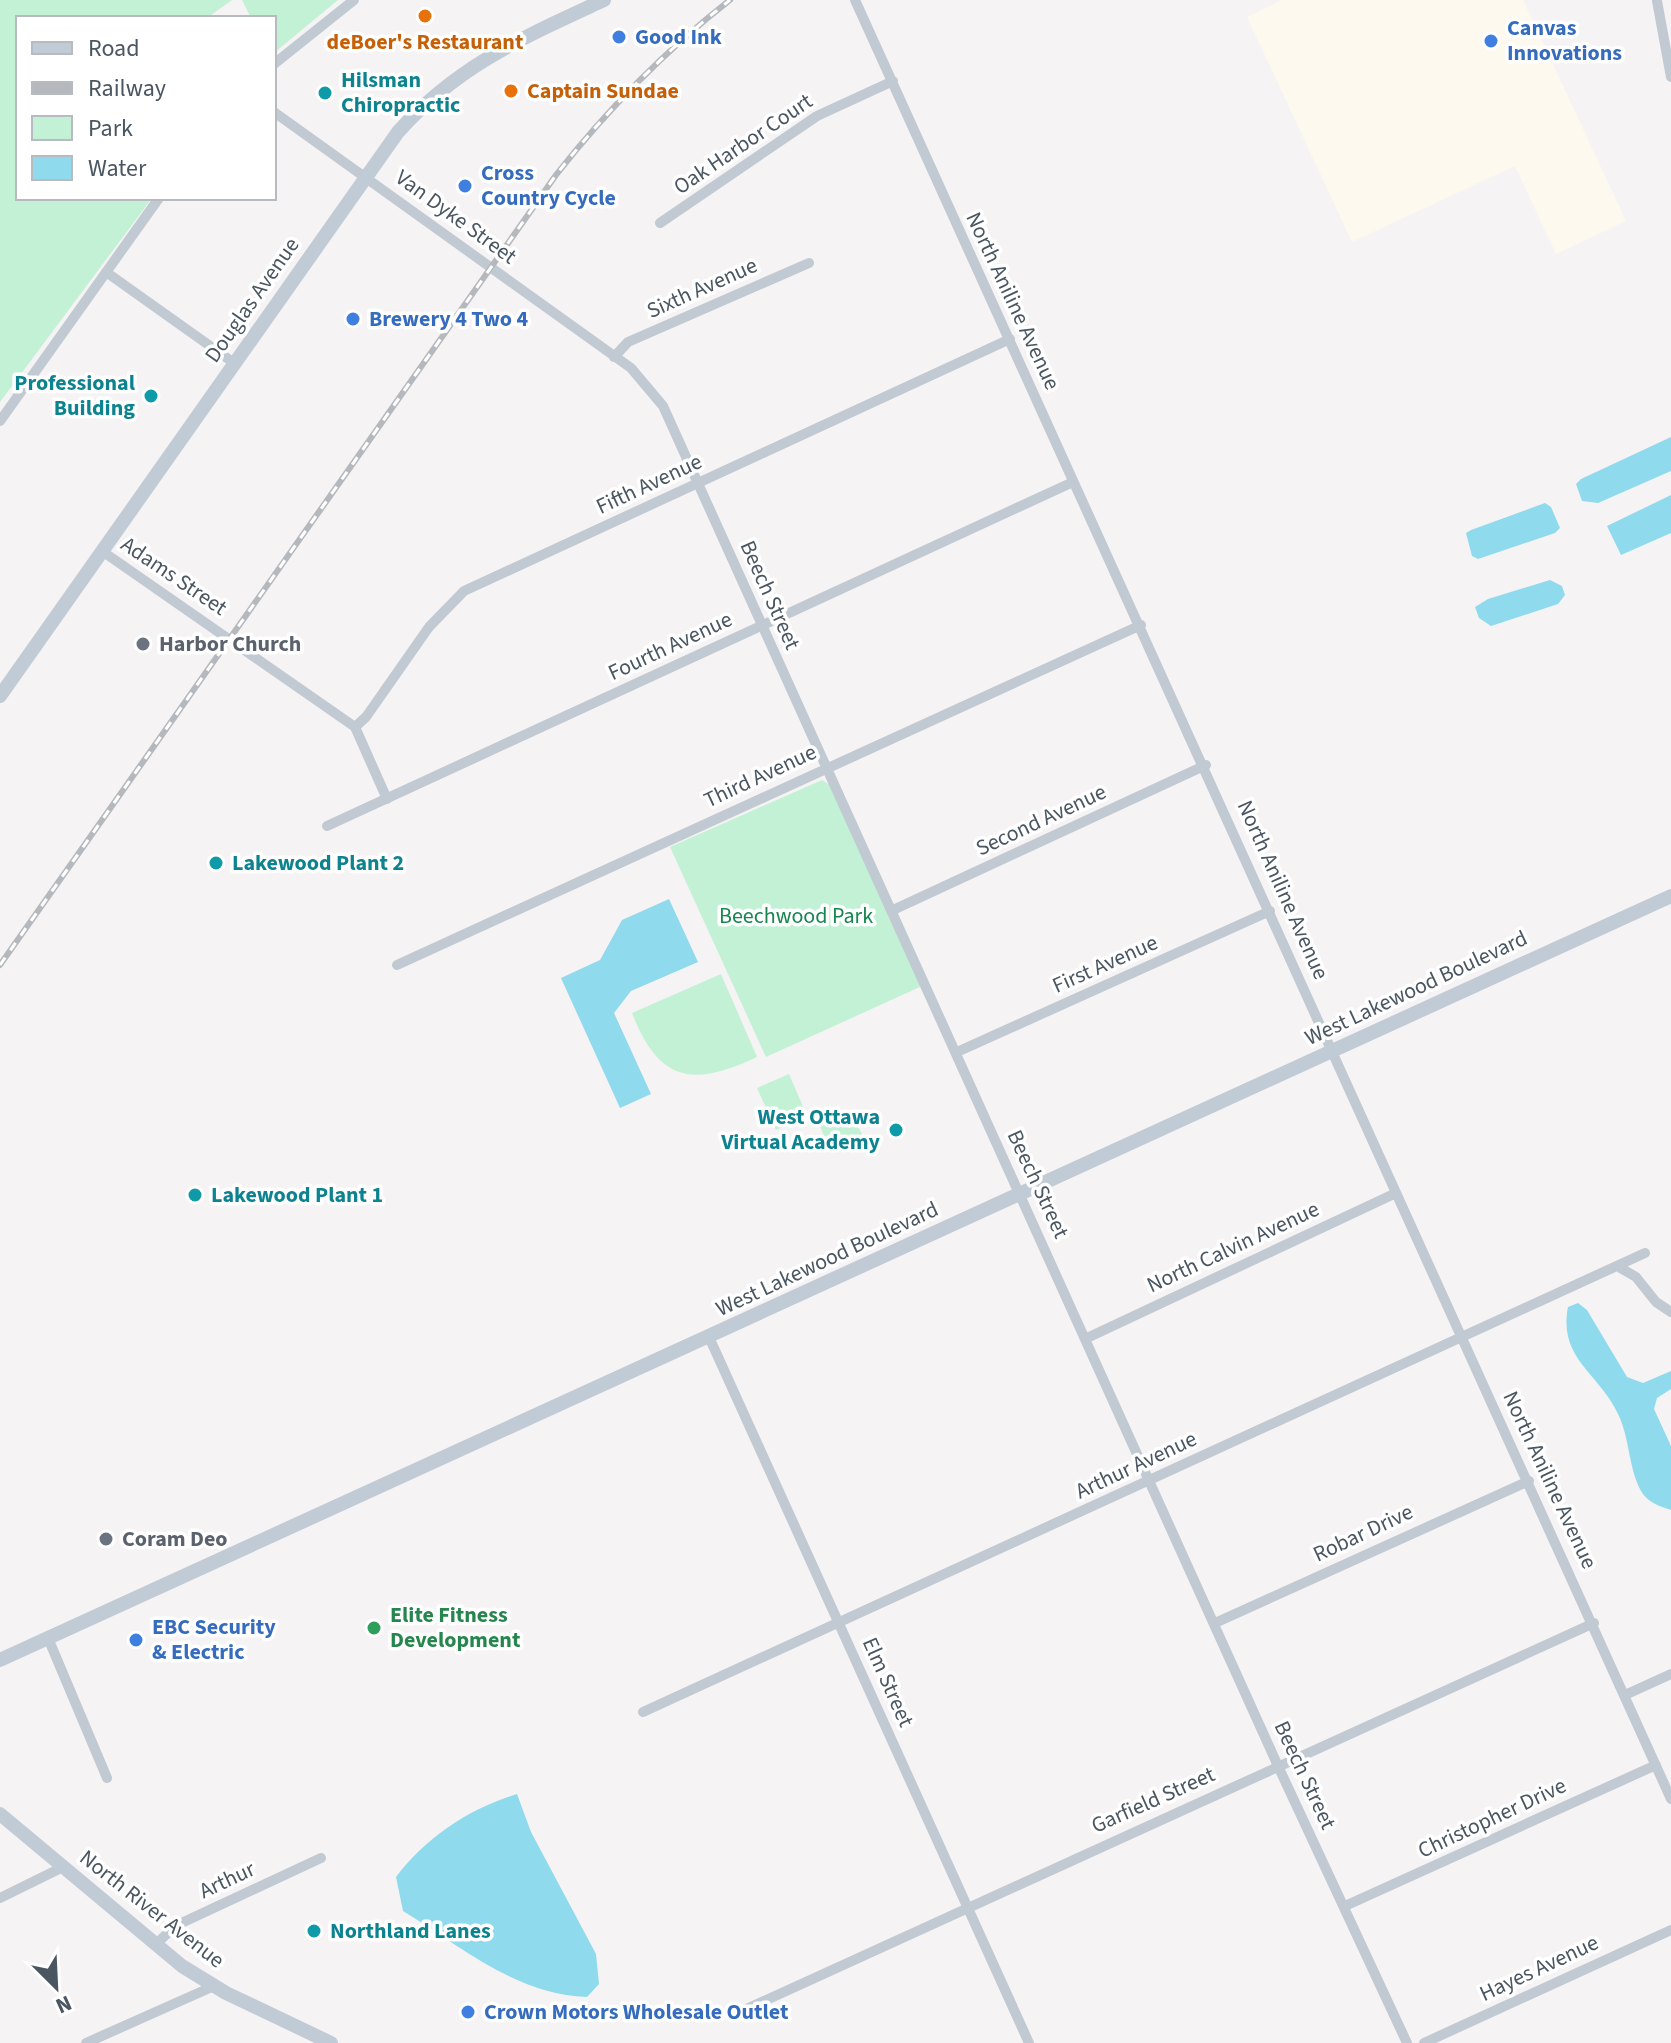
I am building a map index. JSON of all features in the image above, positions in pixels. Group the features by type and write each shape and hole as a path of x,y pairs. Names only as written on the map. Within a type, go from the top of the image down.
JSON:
{"street":[{"path":"276,62 354,0"},
{"name":"Douglas Avenue","path":"0,696 365,177 415,114 462,72 517,40 604,0"},
{"name":"North Aniline Avenue","path":"855,0 1073,482 1206,765 1671,1799"},
{"path":"1657,1 1671,77"},
{"name":"Oak Harbor Court","path":"660,223 817,116 893,81"},
{"name":"Van Dyke Street","path":"276,113 614,357"},
{"path":"0,421 158,200"},
{"name":"Sixth Avenue","path":"614,357 628,342 809,263"},
{"path":"106,272 234,363"},
{"name":"Fifth Avenue","path":"355,727 366,717 429,627 464,591 1010,339"},
{"name":"Beech Street","path":"614,357 648,384 663,406 700,484 761,626 828,767 1278,1766 1407,2043"},
{"name":"Fourth Avenue","path":"327,826 1073,482"},
{"name":"Adams Street","path":"102,551 355,727"},
{"name":"Third Avenue","path":"397,965 1141,625"},
{"path":"355,727 387,799"},
{"name":"Second Avenue","path":"893,910 1206,765"},
{"name":"West Lakewood Boulevard","path":"0,1660 1671,896"},
{"name":"First Avenue","path":"957,1052 1270,911"},
{"name":"North Calvin Avenue","path":"1087,1338 1396,1193"},
{"name":"Arthur Avenue","path":"643,1712 1645,1253"},
{"path":"1617,1266 1636,1277 1656,1302 1671,1310"},
{"name":"Elm Street","path":"709,1337 1029,2043"},
{"name":"Robar Drive","path":"1215,1623 1529,1481"},
{"name":"Garfield Street","path":"731,2016 1594,1623"},
{"path":"48,1638 107,1778"},
{"path":"1625,1695 1671,1674"},
{"name":"Christopher Drive","path":"1345,1906 1656,1765"},
{"name":"North River Avenue","path":"0,1814 155,1945 214,1986 330,2043"},
{"name":"Arthur","path":"155,1945 175,1926 321,1858"},
{"path":"0,1898 63,1867"},
{"name":"Hayes Avenue","path":"1424,2043 1671,1930"},
{"path":"86,2043 214,1986"}],"shaded area":[{"path":"1282,0 1523,0 1626,221 1556,254 1515,166 1352,242 1247,17"}],"green space":[{"path":"0,0 232,0 211,16 16,16 16,200 151,200 0,402"},
{"path":"242,0 338,0 276,51 276,16 250,16"},
{"name":"Beechwood Park","path":"822,780 830,785 922,986 766,1057 670,847"},
{"path":"721,974 757,1057 715,1073 697,1075 667,1066 654,1054 632,1013"},
{"path":"789,1074 807,1116 776,1130 757,1088"},
{"path":"852,1115 862,1134 829,1148 820,1126"}],"water":[{"path":"1671,437 1671,471 1598,503 1582,501 1576,484 1581,479"},
{"path":"1671,495 1671,533 1621,555 1607,526"},
{"path":"1545,503 1551,507 1560,528 1555,533 1478,559 1472,556 1466,533"},
{"path":"1550,580 1562,586 1565,595 1558,604 1491,626 1479,618 1475,607 1488,599"},
{"path":"669,899 698,962 631,991 614,1013 651,1094 620,1108 561,978 600,960 622,920"},
{"path":"1578,1303 1587,1310 1627,1377 1643,1383 1671,1371 1671,1389 1657,1398 1654,1409 1671,1446 1671,1510 1650,1501 1641,1491 1618,1414 1574,1353 1566,1325 1568,1307"},
{"path":"517,1794 531,1832 596,1954 599,1984 587,1997 536,1988 513,1978 403,1911 396,1877 421,1849 466,1816"}],"railway":[{"path":"0,965 556,175 638,82 730,0"}],"place":[{"name":"deBoer's Restaurant","path":"425,16"},
{"name":"Good Ink","path":"619,37"},
{"name":"Canvas Innovations","path":"1491,41"},
{"name":"Captain Sundae","path":"511,91"},
{"name":"Hilsman Chiropractic","path":"325,93"},
{"name":"Cross Country Cycle","path":"465,186"},
{"name":"Brewery 4 Two 4","path":"353,319"},
{"name":"Professional Building","path":"151,396"},
{"name":"Harbor Church","path":"143,644"},
{"name":"Lakewood Plant 2","path":"216,863"},
{"name":"West Ottawa Virtual Academy","path":"896,1130"},
{"name":"Lakewood Plant 1","path":"195,1195"},
{"name":"Coram Deo","path":"106,1539"},
{"name":"Elite Fitness Development","path":"374,1628"},
{"name":"EBC Security & Electric","path":"136,1640"},
{"name":"Northland Lanes","path":"314,1931"},
{"name":"Crown Motors Wholesale Outlet","path":"468,2012"}]}
